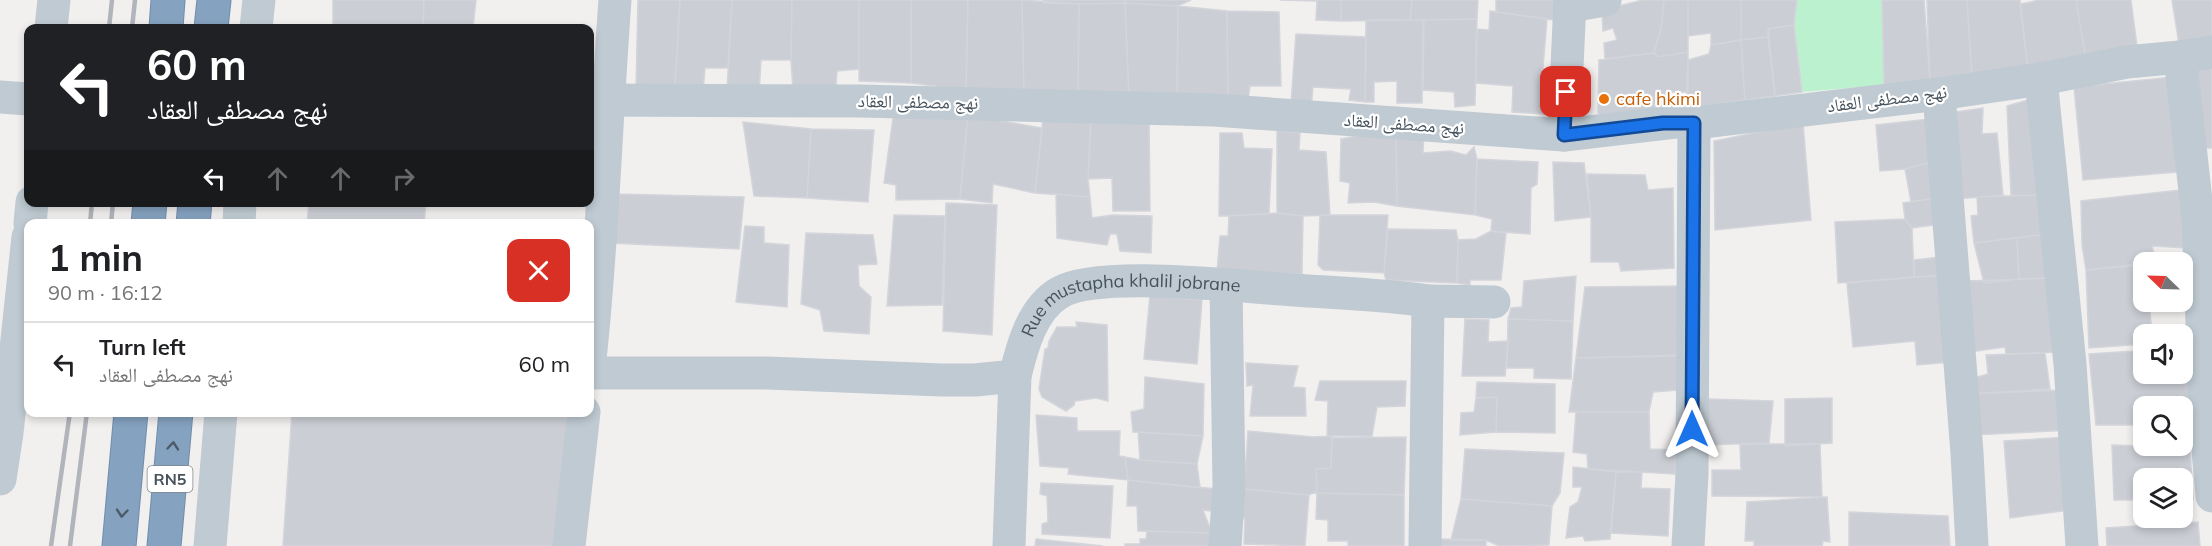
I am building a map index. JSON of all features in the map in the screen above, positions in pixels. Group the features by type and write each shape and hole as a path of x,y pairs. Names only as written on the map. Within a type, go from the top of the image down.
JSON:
{"highway":[{"path":"165,24 168,0"},
{"path":"211,24 214,0"},
{"name":"RN5","path":"118,546 131,417"},
{"name":"RN5","path":"164,546 176,417"}],"street":[{"path":"51,24 54,0"},
{"path":"256,24 259,0"},
{"path":"594,320 599,272 598,100 615,0"},
{"path":"1564,135 1570,3 1605,0"},
{"name":"نهج مصطفى العقاد","path":"598,100 861,101 1190,110 1564,135 1663,123 1694,123 1939,94 2041,79 2127,62 2212,52"},
{"path":"2180,57 2198,218 2206,428 2212,496"},
{"path":"2041,79 2070,364 2082,546"},
{"path":"1939,94 1972,546"},
{"path":"0,97 24,99"},
{"path":"1688,546 1692,474 1694,123"},
{"path":"0,479 24,270"},
{"name":"Rue mustapha khalil jobrane","path":"594,373 768,373 941,380 975,380 1015,376 1027,335 1049,299 1062,291 1099,282 1130,281 1428,301 1494,302"},
{"path":"1225,546 1229,485 1226,286"},
{"path":"1425,546 1428,301"},
{"path":"1009,546 1015,376"},
{"path":"210,546 221,417"},
{"path":"569,546 583,417"}],"green space":[{"path":"1797,0 1882,0 1884,85 1802,92 1794,25"}],"building":[{"path":"333,0 424,0 423,24 333,24"},
{"path":"424,0 476,0 473,24 423,24"},
{"path":"638,0 680,0 675,85 636,88"},
{"path":"680,0 732,0 728,68 705,68 703,91 675,85"},
{"path":"732,0 792,0 791,60 761,60 759,94 727,91"},
{"path":"792,0 859,0 859,69 837,71 836,86 793,90"},
{"path":"859,0 911,0 911,83 859,81"},
{"path":"911,0 968,0 966,90 911,83"},
{"path":"968,0 1022,0 1024,95 966,90"},
{"path":"1022,0 1079,4 1078,95 1024,95"},
{"path":"1043,0 1124,0 1125,3 1043,3"},
{"path":"1124,0 1191,0 1178,6 1125,3"},
{"path":"1280,0 1341,0 1341,21 1316,20 1317,1"},
{"path":"1341,0 1412,0 1410,20 1341,21"},
{"path":"1412,0 1478,0 1477,19 1410,20"},
{"path":"1496,0 1564,0 1561,21 1496,12"},
{"path":"1643,0 1664,0 1661,28 1654,53 1605,59 1604,43 1617,40 1613,28 1603,31 1602,10"},
{"path":"1664,0 1688,0 1688,52 1658,57 1654,53 1661,28"},
{"path":"1688,0 1741,0 1741,40 1711,45 1711,33 1688,36"},
{"path":"1741,0 1797,0 1794,25 1768,29 1768,37 1741,40"},
{"path":"1882,0 1924,0 1930,82 1884,85"},
{"path":"1927,0 1967,0 1972,78 1930,82"},
{"path":"1967,0 2020,0 2028,70 1972,78"},
{"path":"2040,0 2076,0 2085,54 2028,70 2020,4"},
{"path":"2076,0 2131,0 2137,46 2085,54"},
{"path":"2172,0 2212,0 2212,38 2179,44"},
{"path":"1125,3 1129,98 1078,95 1079,4"},
{"path":"1125,3 1178,6 1177,95 1129,98"},
{"path":"1178,6 1227,11 1228,100 1177,95"},
{"path":"1227,11 1279,12 1281,86 1250,86 1248,101 1228,100"},
{"path":"1490,11 1547,19 1542,80 1561,85 1560,115 1512,112 1513,86 1476,83 1477,29 1489,30"},
{"path":"1477,19 1475,105 1455,107 1454,92 1423,90 1424,20"},
{"path":"1366,20 1423,20 1422,103 1397,103 1397,81 1374,82 1374,102 1365,102"},
{"path":"1794,25 1802,92 1775,96 1768,29"},
{"path":"1296,34 1366,37 1365,102 1349,100 1351,89 1313,87 1311,109 1291,103"},
{"path":"1768,37 1775,96 1745,100 1741,40"},
{"path":"1741,40 1745,100 1686,108 1688,60 1709,54 1711,45"},
{"path":"1688,52 1688,92 1669,92 1667,110 1607,119 1598,113 1599,60 1654,53 1658,57"},
{"path":"2212,68 2212,148 2201,148 2195,69"},
{"path":"2173,77 2177,172 2083,180 2074,87"},
{"path":"2028,100 2048,196 2011,195 2007,106"},
{"path":"1983,108 1982,134 1997,133 2003,195 1957,199 1949,113"},
{"path":"894,111 968,115 960,199 896,200 896,185 884,183"},
{"path":"1149,112 1150,211 1113,211 1112,178 1088,179 1091,119"},
{"path":"968,115 1042,128 1035,193 993,184 992,203 960,199"},
{"path":"1043,117 1091,119 1088,179 1090,197 1035,193"},
{"path":"1929,119 1935,161 1905,169 1880,171 1876,125"},
{"path":"743,122 811,129 807,198 754,196"},
{"path":"1803,123 1811,220 1715,230 1714,141"},
{"path":"811,129 874,130 868,202 807,198"},
{"path":"1396,130 1397,206 1374,202 1348,203 1350,183 1340,181 1341,139"},
{"path":"1396,130 1424,132 1423,153 1450,151 1466,155 1474,147 1477,159 1475,215 1397,206"},
{"path":"1277,131 1300,133 1299,150 1326,152 1330,215 1303,216 1277,213"},
{"path":"1220,133 1242,133 1244,148 1272,149 1269,214 1219,216"},
{"path":"1477,159 1538,162 1537,184 1531,188 1530,234 1491,231 1492,219 1475,215"},
{"path":"1935,161 1936,198 1911,202 1905,169"},
{"path":"1553,162 1584,163 1591,217 1555,221"},
{"path":"1587,174 1645,175 1648,190 1673,188 1674,268 1621,271 1619,262 1591,262 1591,217"},
{"path":"2180,190 2187,248 2152,246 2154,252 2133,252 2133,265 2086,270 2082,245 2081,201"},
{"path":"613,194 744,197 739,249 610,243"},
{"path":"1056,194 1090,197 1092,218 1113,215 1152,216 1151,253 1120,251 1117,234 1110,234 1107,245 1057,238"},
{"path":"2042,195 2047,234 1974,243 1971,216 1978,215 1977,197"},
{"path":"1936,198 1940,224 1912,228 1905,219 1903,203"},
{"path":"946,203 997,205 992,335 943,331"},
{"path":"309,207 426,207 424,219 307,219"},
{"path":"1277,213 1303,216 1302,274 1217,272 1220,236 1228,236 1229,216"},
{"path":"894,215 945,216 942,305 887,306"},
{"path":"1320,215 1388,215 1384,273 1323,270 1318,265"},
{"path":"1905,219 1912,228 1914,277 1838,283 1835,222"},
{"path":"745,226 764,227 764,243 789,245 787,307 736,302"},
{"path":"1388,229 1456,230 1458,240 1457,283 1386,280 1384,273"},
{"path":"1491,231 1506,233 1501,280 1470,280 1470,285 1457,283 1458,240 1476,239"},
{"path":"806,233 873,235 877,264 858,265 859,286 871,297 869,334 824,331 820,310 801,304"},
{"path":"2047,234 2053,278 2019,279 2017,238"},
{"path":"2017,238 2019,279 1984,283 1974,243"},
{"path":"1940,257 1943,275 1914,277 1914,260"},
{"path":"2133,266 2133,312 2150,312 2151,324 2133,324 2133,345 2089,348 2086,270"},
{"path":"1943,275 1950,362 1917,365 1915,341 1853,347 1847,283"},
{"path":"1576,276 1573,321 1508,319 1511,308 1522,307 1524,281"},
{"path":"2053,278 2059,352 2006,354 2005,347 1970,352 1967,281"},
{"path":"1682,286 1676,356 1576,358 1585,287"},
{"path":"1150,295 1202,300 1197,364 1144,359"},
{"path":"1465,319 1489,320 1488,342 1508,341 1505,376 1462,376"},
{"path":"1508,319 1573,321 1571,379 1534,378 1534,368 1507,368"},
{"path":"1076,322 1107,325 1108,401 1096,398 1075,401 1074,405 1066,411 1042,397 1039,389 1045,349 1048,348 1049,341 1057,327 1077,327"},
{"path":"2198,338 2197,425 2193,425 2193,396 2133,396 2133,425 2096,425 2089,354 2133,351 2133,384 2193,384 2193,339"},
{"path":"2045,353 2050,389 1969,394 1970,379 1988,374 1986,355"},
{"path":"1681,355 1678,390 1653,392 1649,412 1569,412 1576,358"},
{"path":"1246,363 1298,366 1293,387 1305,388 1306,416 1250,416 1253,385 1247,386"},
{"path":"1145,377 1204,384 1203,436 1133,432 1131,412 1144,409"},
{"path":"1320,381 1406,381 1405,406 1377,407 1372,436 1327,436 1328,401 1315,400"},
{"path":"1477,382 1555,384 1555,433 1496,432 1497,397 1476,398"},
{"path":"2065,390 2071,430 1973,435 1969,394"},
{"path":"1497,397 1496,432 1460,435 1461,413 1474,412 1476,398"},
{"path":"1832,398 1832,443 1785,446 1785,399"},
{"path":"1707,399 1773,401 1769,443 1703,445"},
{"path":"1576,412 1649,412 1650,449 1676,450 1675,474 1588,469 1587,454 1573,452"},
{"path":"1036,415 1077,418 1077,431 1120,431 1119,456 1125,457 1128,480 1068,474 1069,468 1040,466"},
{"path":"292,417 577,417 564,546 283,546"},
{"path":"1248,431 1314,437 1332,436 1331,468 1316,469 1317,491 1309,495 1244,489"},
{"path":"1138,432 1203,436 1197,464 1140,460"},
{"path":"1406,437 1404,495 1313,493 1317,491 1316,469 1331,468 1332,438"},
{"path":"2070,437 2076,509 2010,518 2004,441"},
{"path":"1740,444 1820,444 1822,497 1712,496 1712,470 1741,470"},
{"path":"2112,445 2133,446 2133,456 2190,456 2191,468 2133,468 2133,500 2114,500"},
{"path":"1465,449 1564,453 1560,493 1552,506 1461,499"},
{"path":"1125,457 1197,464 1200,488 1128,480"},
{"path":"1573,467 1616,472 1610,539 1585,541 1583,536 1566,538 1570,507 1578,502 1582,487 1573,487"},
{"path":"1616,472 1642,472 1641,488 1670,489 1668,536 1611,533"},
{"path":"1128,480 1216,489 1218,512 1203,510 1212,533 1138,531 1137,506 1127,506"},
{"path":"1041,483 1113,486 1110,538 1042,534 1042,524 1048,522 1047,496 1040,494"},
{"path":"1244,489 1309,495 1305,546 1244,544 1245,520 1240,512"},
{"path":"1317,493 1404,495 1404,546 1348,546 1348,541 1328,541 1328,520 1316,519"},
{"path":"1827,497 1830,542 1823,541 1822,546 1754,546 1754,541 1745,541 1747,502"},
{"path":"1461,499 1552,506 1549,545 1499,546 1486,540 1451,540"},
{"path":"1849,512 1948,516 1950,546 1849,546"},
{"path":"2193,522 2198,522 2200,546 2107,546 2106,528 2193,528"},
{"path":"1147,531 1212,533 1210,546 1125,546 1125,544 1140,544 1140,539 1146,539"},
{"path":"1036,539 1103,546 1035,546"},
{"path":"1435,539 1486,540 1486,546 1434,546"}],"railway":[{"path":"109,24 112,0"},
{"path":"132,24 135,0"},
{"path":"90,219 92,207"},
{"path":"111,219 113,207"},
{"path":"51,546 69,417"},
{"path":"70,546 86,417"}],"place":[{"name":"cafe hkimi","path":"1604,99"}],"route":[{"path":"1566,92 1564,135 1663,123 1694,123 1692,429"}]}
